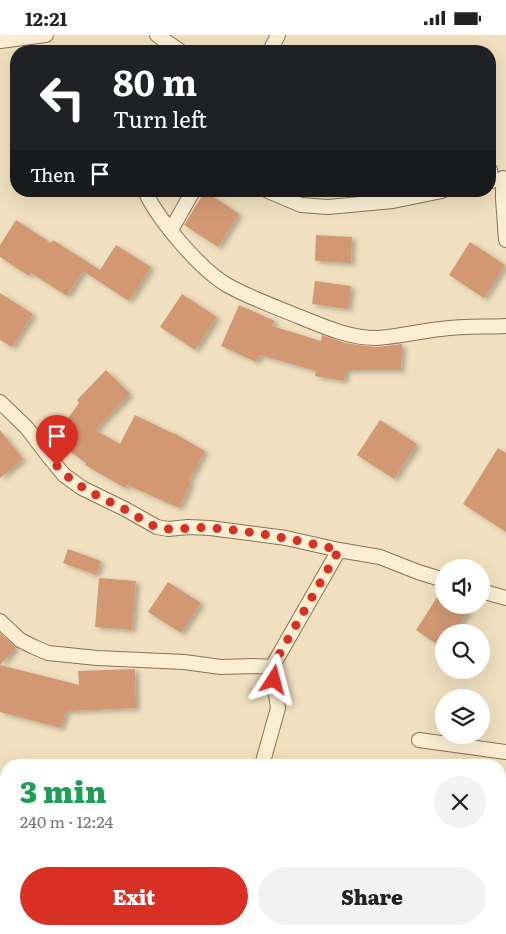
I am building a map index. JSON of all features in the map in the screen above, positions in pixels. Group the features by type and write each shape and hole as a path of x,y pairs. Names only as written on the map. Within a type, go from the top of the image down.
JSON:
{"street":[{"path":"0,41 46,35"},
{"path":"157,35 171,45"},
{"path":"496,178 503,199 506,240"},
{"path":"148,197 152,206 182,245 226,284 252,297 334,331 354,336 377,338 443,329 506,326"},
{"path":"171,230 190,197"},
{"path":"282,197 301,205 328,207 393,201 413,197"},
{"path":"0,403 27,428 64,475 82,488 157,527 168,529 188,527 210,528 286,538 380,557 435,577"},
{"path":"264,759 278,708 272,667 339,550"},
{"path":"490,593 506,597"},
{"path":"0,621 20,640 48,653 97,658 184,662 221,667 272,667"},
{"path":"419,741 506,752"}],"building":[{"path":"201,197 214,197 239,214 218,247 184,225"},
{"path":"16,220 51,243 53,240 100,270 116,245 151,267 129,301 83,271 67,296 31,273 29,276 0,257 0,245"},
{"path":"316,235 352,237 351,263 315,261"},
{"path":"470,242 505,265 484,298 449,275"},
{"path":"315,281 351,286 348,309 312,304"},
{"path":"0,293 33,314 12,347 0,340"},
{"path":"182,294 217,317 195,350 160,327"},
{"path":"239,305 275,321 272,326 321,341 322,335 345,343 366,346 378,347 402,344 401,370 346,370 344,381 315,376 316,371 260,355 256,362 221,346"},
{"path":"106,370 130,394 95,430 120,444 135,415 174,433 205,451 188,482 191,483 179,508 127,485 125,488 85,465 86,463 53,439 79,403 77,400"},
{"path":"380,420 417,444 394,479 357,455"},
{"path":"0,430 23,459 0,478"},
{"path":"498,448 506,453 506,532 463,504"},
{"path":"68,549 101,561 96,575 63,563"},
{"path":"99,578 136,581 132,630 95,627"},
{"path":"168,582 201,603 181,633 148,612"},
{"path":"435,600 435,614 466,614 460,624 435,624 435,643 416,630"},
{"path":"0,633 16,648 0,665"},
{"path":"0,665 79,685 78,671 135,669 136,708 66,711 61,728 0,712"}],"route":[{"path":"57,466 64,475 82,488 157,527 168,529 188,527 210,528 245,532 286,538 339,550 272,667 274,680"}]}
